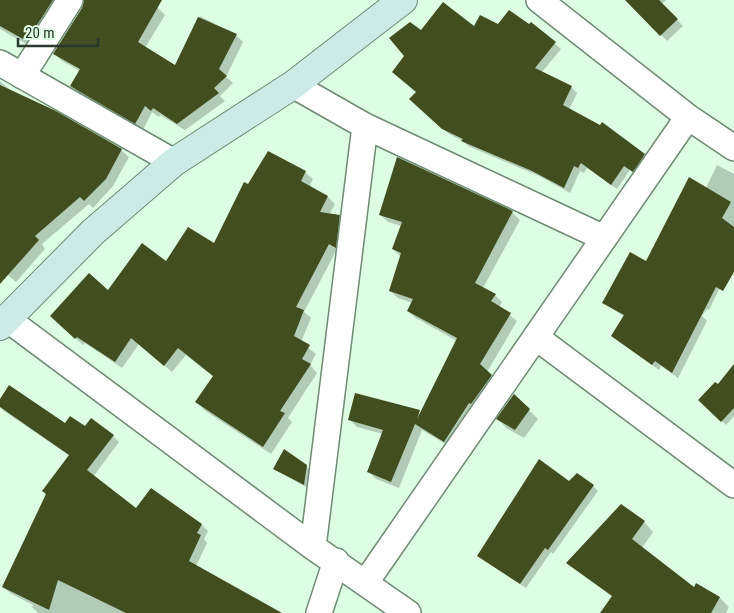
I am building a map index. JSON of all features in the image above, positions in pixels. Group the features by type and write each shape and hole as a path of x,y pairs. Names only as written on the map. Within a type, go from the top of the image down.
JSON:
{"street":[{"path":"22,76 70,0"},
{"path":"403,0 293,85 174,162 94,232 3,322 313,547 336,561 408,613"},
{"path":"539,0 688,117 734,148"},
{"path":"0,63 174,162"},
{"path":"293,85 365,126 604,238"},
{"path":"366,582 537,338 688,117"},
{"path":"313,547 365,126"},
{"path":"537,338 734,485"},
{"path":"319,613 336,561"}],"building":[{"path":"0,0 53,0 28,39 24,37 23,39 0,26"},
{"path":"84,0 162,0 138,42 175,65 198,17 237,34 219,69 227,76 214,88 219,93 177,124 153,108 151,111 145,106 135,124 70,86 80,69 53,54 82,8"},
{"path":"625,0 659,0 678,19 660,36"},
{"path":"443,2 474,26 480,15 498,24 509,10 529,24 531,22 556,42 535,68 572,86 563,105 600,125 602,122 645,154 633,172 624,166 611,185 581,163 578,168 574,166 564,188 532,171 461,141 463,139 442,129 409,99 416,92 392,72 404,56 389,38 410,22 421,30"},
{"path":"0,85 56,111 122,149 106,179 84,201 80,197 35,236 39,240 0,284"},
{"path":"268,151 306,171 301,181 328,196 320,212 340,215 336,248 329,244 296,307 304,310 294,336 310,345 302,359 311,364 280,411 285,413 263,447 195,402 213,376 178,348 164,366 131,338 115,362 77,337 75,339 50,316 89,273 108,290 142,243 166,261 188,227 214,243 244,182 248,184"},
{"path":"397,157 513,211 475,283 496,294 491,301 511,313 480,364 492,375 471,404 469,403 444,442 415,424 391,482 367,472 383,430 348,420 355,393 420,410 417,419 457,338 407,311 413,299 389,291 401,253 392,249 402,222 379,215"},
{"path":"689,177 731,202 722,218 734,227 734,272 723,291 716,287 672,373 655,361 652,365 611,336 624,315 602,303 630,252 646,261"},
{"path":"734,364 734,408 721,422 698,400 715,382 718,384"},
{"path":"9,385 65,423 70,416 85,426 91,418 114,435 87,470 136,508 151,488 202,524 197,533 201,535 189,561 282,613 126,613 58,580 49,610 2,587 46,494 42,491 69,455 0,407 0,399"},
{"path":"514,394 530,409 515,430 496,419"},
{"path":"284,449 307,465 304,485 273,469"},
{"path":"539,459 569,481 577,473 594,485 548,550 545,548 520,584 477,556"},
{"path":"621,504 645,521 632,539 694,587 696,583 720,597 711,613 600,613 612,596 566,563"}]}
